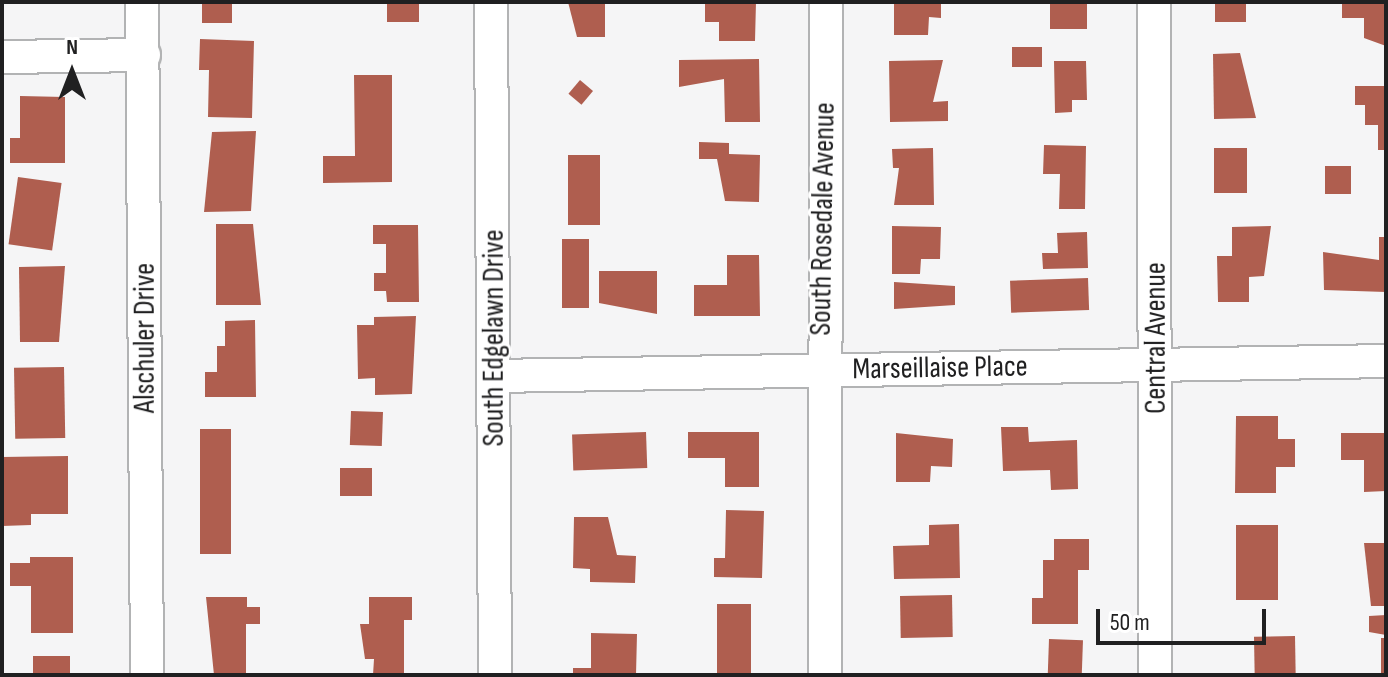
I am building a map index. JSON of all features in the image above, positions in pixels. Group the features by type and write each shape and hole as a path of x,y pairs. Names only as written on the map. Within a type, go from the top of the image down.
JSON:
{"street":[{"name":"Alschuler Drive","path":"142,2 147,675"},
{"name":"South Edgelawn Drive","path":"491,2 495,675"},
{"name":"South Rosedale Avenue","path":"825,675 821,369 826,2"},
{"name":"Central Avenue","path":"1154,2 1155,675"},
{"path":"2,57 144,55"},
{"name":"Marseillaise Place","path":"494,376 1386,361"}],"building":[{"path":"202,2 232,2 232,23 202,23"},
{"path":"387,2 419,2 419,22 387,22"},
{"path":"568,2 605,2 605,37 577,37"},
{"path":"705,2 756,2 755,41 719,41 719,22 705,22"},
{"path":"894,2 941,2 941,18 929,17 928,35 894,35"},
{"path":"1050,2 1087,2 1087,29 1050,29"},
{"path":"1215,2 1246,2 1246,22 1215,22"},
{"path":"1342,3 1386,3 1386,46 1364,38 1364,18 1342,18"},
{"path":"200,39 254,41 252,118 208,117 209,70 199,70"},
{"path":"1012,47 1042,47 1042,67 1012,67"},
{"path":"1240,53 1256,118 1214,119 1213,54"},
{"path":"759,59 760,122 725,122 724,79 679,87 679,60"},
{"path":"943,60 933,102 948,101 948,121 890,122 889,61"},
{"path":"1054,61 1086,61 1087,100 1072,100 1072,112 1055,113"},
{"path":"354,75 392,75 392,182 323,183 323,156 355,156"},
{"path":"580,80 593,91 581,105 568,94"},
{"path":"1355,86 1386,86 1386,150 1378,150 1378,125 1365,125 1365,105 1355,105"},
{"path":"20,96 65,97 65,163 10,163 10,138 20,138"},
{"path":"256,131 251,211 204,212 212,132"},
{"path":"699,142 729,143 729,154 760,155 759,202 725,201 717,159 699,159"},
{"path":"1044,145 1086,146 1085,209 1059,209 1060,174 1043,174"},
{"path":"933,148 934,205 894,205 899,168 893,168 892,149"},
{"path":"1214,148 1247,148 1247,193 1214,193"},
{"path":"568,155 600,155 600,225 568,225"},
{"path":"1325,166 1351,166 1351,194 1325,194"},
{"path":"18,177 62,183 52,250 9,244"},
{"path":"216,224 253,224 261,305 216,305"},
{"path":"373,225 418,225 419,302 387,302 386,291 374,291 374,273 386,273 386,244 373,244"},
{"path":"892,226 941,227 940,259 921,259 920,274 892,274"},
{"path":"1271,226 1264,276 1249,277 1249,302 1218,302 1217,256 1232,256 1232,227"},
{"path":"1087,232 1088,268 1043,269 1042,253 1058,253 1057,233"},
{"path":"1379,237 1386,237 1386,292 1324,290 1323,252 1379,260"},
{"path":"562,239 589,239 589,308 562,308"},
{"path":"727,255 759,255 760,316 694,316 694,285 727,285"},
{"path":"65,266 59,342 20,342 19,267"},
{"path":"599,271 657,271 657,314 599,303"},
{"path":"1088,278 1089,310 1011,313 1010,281"},
{"path":"894,282 955,286 955,305 894,309"},
{"path":"416,316 412,394 375,395 375,378 358,379 357,325 374,325 374,317"},
{"path":"255,320 256,397 205,397 205,372 217,372 217,346 225,346 225,321"},
{"path":"64,367 65,438 15,439 14,368"},
{"path":"351,411 383,412 382,446 350,445"},
{"path":"1236,416 1278,416 1278,439 1295,439 1295,467 1276,467 1276,493 1235,493"},
{"path":"1001,427 1028,427 1029,442 1077,440 1078,489 1051,490 1050,470 1003,471"},
{"path":"200,429 231,429 231,554 200,554"},
{"path":"646,432 647,468 573,471 572,435"},
{"path":"688,432 759,432 759,487 725,487 725,458 688,458"},
{"path":"896,433 953,439 952,467 931,466 930,482 896,482"},
{"path":"1341,433 1386,433 1386,491 1364,492 1364,460 1341,460"},
{"path":"68,456 68,514 31,514 31,525 2,526 2,457"},
{"path":"340,468 372,468 372,496 340,496"},
{"path":"726,510 764,511 762,578 714,577 714,558 725,558"},
{"path":"574,517 608,517 617,555 636,556 635,583 590,582 590,569 573,568"},
{"path":"959,524 960,578 894,579 893,546 929,545 929,525"},
{"path":"1236,525 1278,525 1278,600 1236,600"},
{"path":"1054,539 1089,539 1089,570 1078,570 1078,624 1032,624 1032,598 1043,598 1043,560 1054,560"},
{"path":"1364,543 1386,543 1386,606 1371,606"},
{"path":"30,557 73,557 73,633 31,633 31,586 10,586 10,563 30,563"},
{"path":"952,595 953,637 901,638 900,596"},
{"path":"206,597 247,597 247,607 260,607 260,624 246,624 246,675 214,675"},
{"path":"369,597 412,597 412,620 404,620 404,675 373,675 374,659 365,659 360,624 369,624"},
{"path":"717,604 751,604 751,675 717,675"},
{"path":"1386,615 1386,635 1369,632 1369,616"},
{"path":"591,633 637,634 636,675 573,675 573,668 591,668"},
{"path":"1295,636 1296,675 1255,675 1254,637"},
{"path":"1381,638 1386,638 1386,675 1381,675"},
{"path":"1049,639 1083,640 1082,675 1048,675"},
{"path":"33,656 70,656 70,675 33,675"}]}
